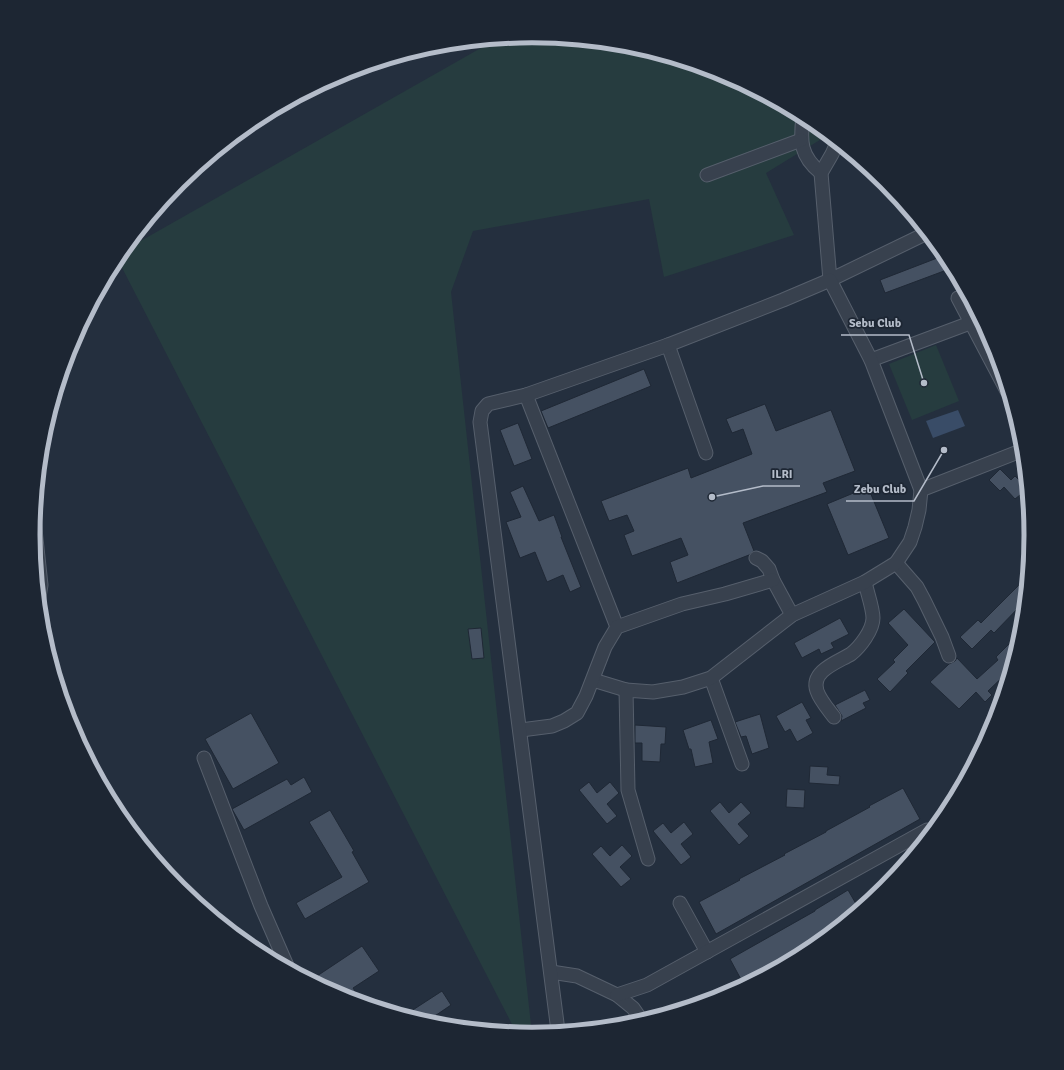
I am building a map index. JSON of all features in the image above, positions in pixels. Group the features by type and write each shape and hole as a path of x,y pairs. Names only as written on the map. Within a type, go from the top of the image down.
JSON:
{"street":[{"path":"802,124 801,140 803,150 813,167 821,173"},
{"path":"707,175 801,140"},
{"path":"593,680 626,690 653,692 683,687 710,678 792,615 865,582 896,563 910,542 920,510 921,490 871,360 830,280 821,173 835,147"},
{"path":"557,1026 521,730 480,422 482,411 488,404 526,395 668,345 784,300 830,280 922,235"},
{"path":"958,298 995,369"},
{"path":"871,360 970,323"},
{"path":"668,345 706,452"},
{"path":"526,395 617,627"},
{"path":"921,490 1017,452"},
{"path":"756,558 762,561 769,569 773,580 792,615"},
{"path":"896,563 917,587 942,637 949,656"},
{"path":"521,730 552,726 577,713 593,680 605,647 617,627 682,604 725,594 773,580"},
{"path":"834,717 817,693 817,678 826,668 852,653 869,633 873,616 865,582"},
{"path":"710,678 742,764"},
{"path":"626,690 628,790 648,859"},
{"path":"204,758 261,906 285,960"},
{"path":"617,995 647,985 925,831"},
{"path":"680,903 707,952"},
{"path":"551,972 577,976 617,995 633,1008 638,1015"}],"green space":[{"path":"532,43 564,44 628,52 659,60 720,80 750,94 778,109 823,138 766,173 794,235 664,277 649,199 473,231 451,292 531,1027 513,1026 121,265 136,244 486,45"},
{"path":"936,345 959,401 912,420 889,364"}],"water":[{"path":"958,410 965,426 933,438 926,421"}],"building":[{"path":"938,258 946,270 885,293 880,280"},
{"path":"644,369 651,386 548,428 541,411"},
{"path":"765,404 776,431 831,410 855,471 823,483 827,492 743,523 754,551 749,555 677,583 670,562 688,555 681,538 632,556 624,535 634,531 627,515 609,521 601,501 688,468 691,478 752,454 743,429 732,433 726,419"},
{"path":"518,423 532,459 514,466 500,430"},
{"path":"1000,469 1011,480 1015,476 1021,482 1022,497 1020,495 1015,499 1004,487 1000,491 989,480"},
{"path":"523,486 539,521 554,515 581,587 570,592 563,575 547,582 535,552 520,558 506,522 521,517 510,492"},
{"path":"868,487 889,538 848,555 827,504"},
{"path":"1022,582 1019,608 994,633 991,630 972,649 960,637 978,620 981,623"},
{"path":"904,609 935,642 906,671 908,673 890,692 877,679 895,662 893,660 908,645 888,623"},
{"path":"840,618 849,634 831,643 834,648 821,654 819,649 802,658 794,643"},
{"path":"481,628 484,658 472,659 468,629"},
{"path":"1013,640 1003,677 988,691 992,695 985,702 976,692 959,709 930,682 957,658 977,679 998,660 996,657"},
{"path":"865,690 870,700 863,703 866,708 841,721 842,716 835,705"},
{"path":"802,702 811,718 806,720 813,733 797,742 790,729 785,732 776,716"},
{"path":"251,713 279,763 233,789 205,739"},
{"path":"760,714 769,748 752,754 746,736 741,737 735,722"},
{"path":"711,720 718,739 709,742 713,763 695,767 691,749 689,749 683,730"},
{"path":"635,725 666,727 665,744 661,744 660,762 642,761 642,743 635,743"},
{"path":"810,766 828,767 827,775 840,776 839,785 809,783"},
{"path":"304,777 312,792 244,830 232,809 287,779 291,785"},
{"path":"589,782 597,793 610,782 619,793 607,804 617,816 607,824 579,790"},
{"path":"903,788 920,819 716,934 699,902"},
{"path":"787,789 805,790 804,808 786,807"},
{"path":"720,802 729,813 741,802 751,813 738,824 749,836 739,845 710,811"},
{"path":"330,810 354,851 352,852 369,882 305,919 296,903 342,877 309,822"},
{"path":"684,822 693,834 681,844 691,857 681,865 653,831 663,823 671,833"},
{"path":"622,845 632,856 620,867 631,879 621,887 592,854 601,846 610,856"},
{"path":"848,890 856,905 832,925 805,944 778,961 741,980 730,959"},
{"path":"362,946 379,971 353,988 358,995 316,977"},
{"path":"442,991 451,1005 433,1017 411,1011"}],"place":[{"name":"Sebu Club","path":"924,383"},
{"name":"Zebu Club","path":"944,450"},
{"name":"ILRI","path":"712,497"}]}
